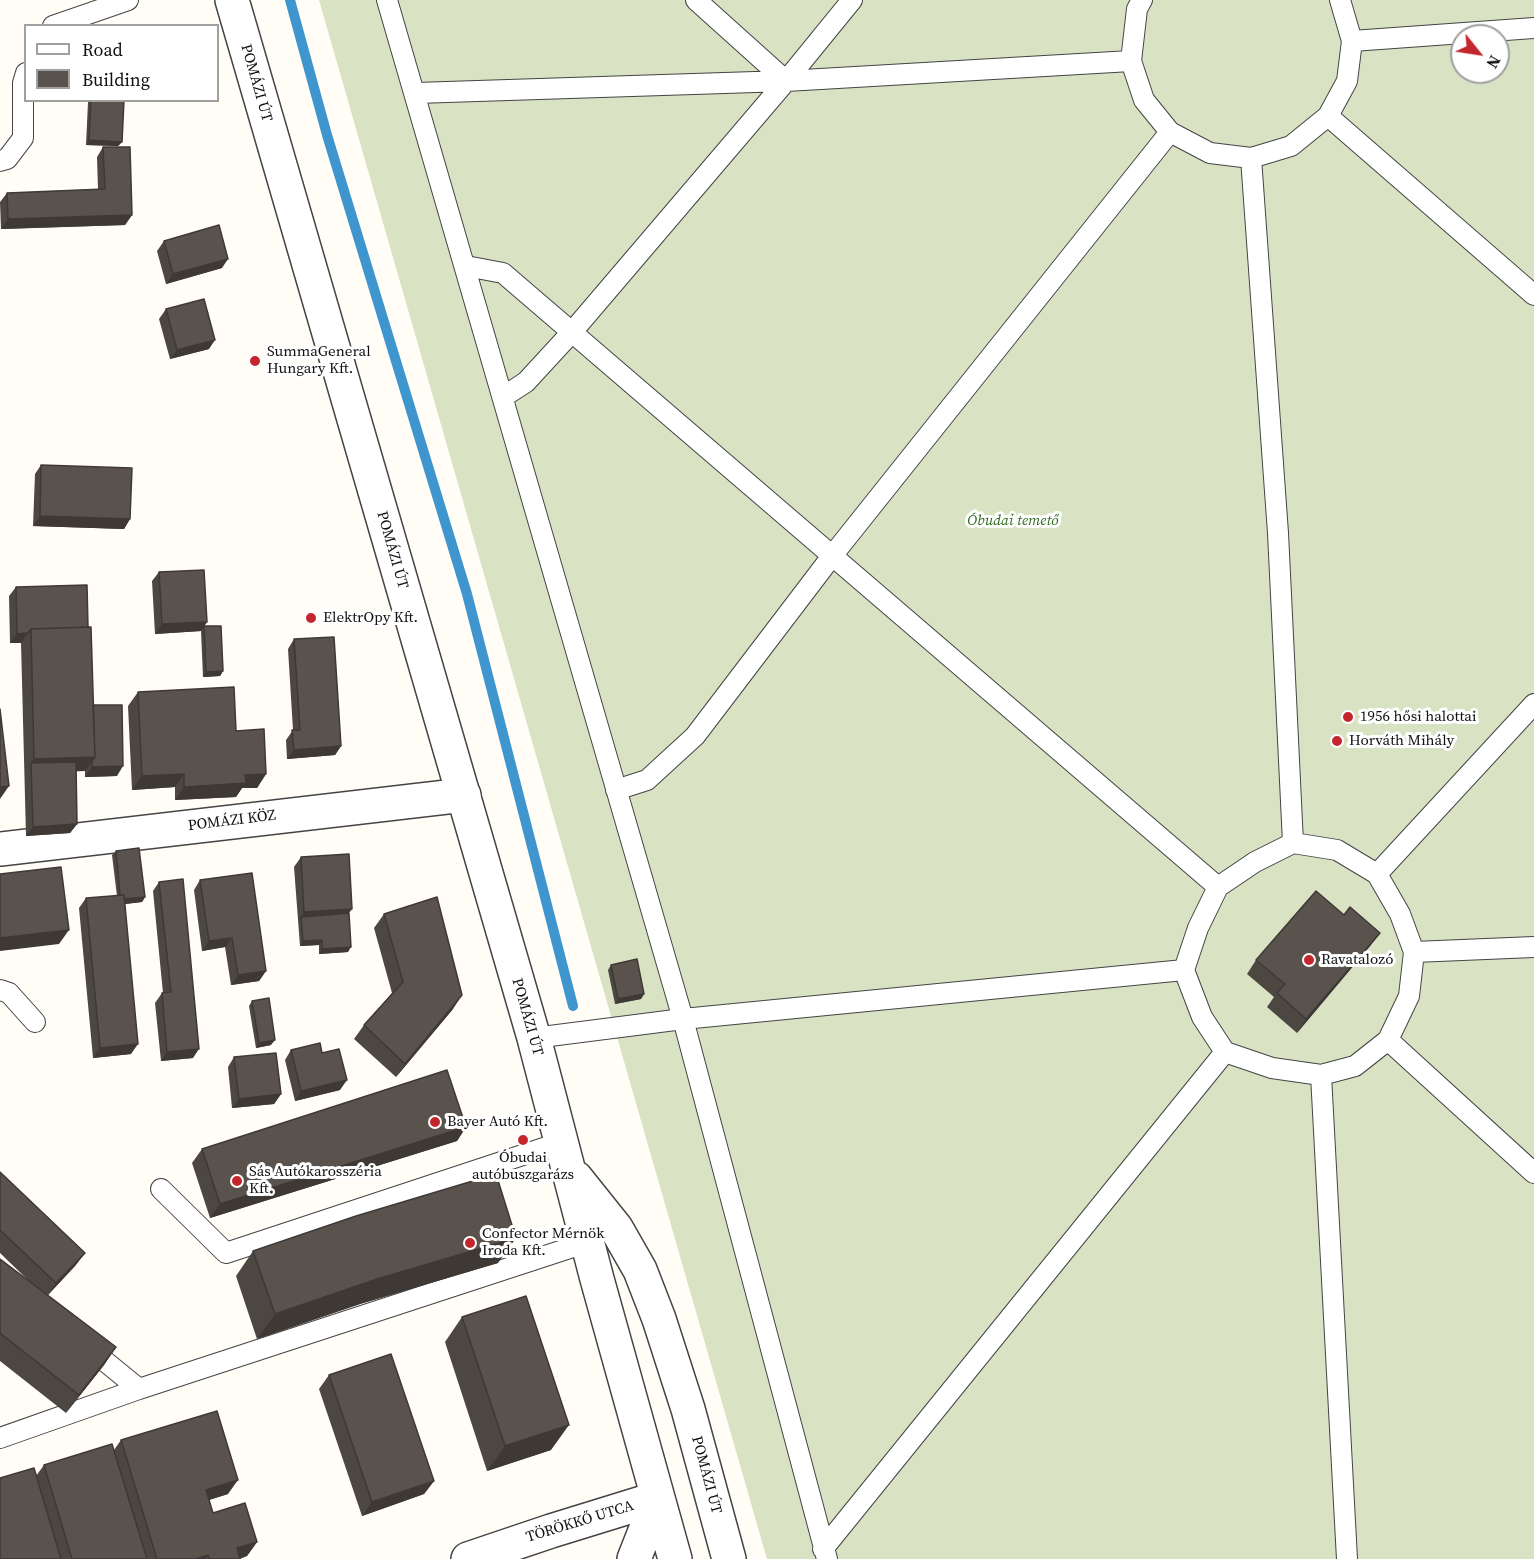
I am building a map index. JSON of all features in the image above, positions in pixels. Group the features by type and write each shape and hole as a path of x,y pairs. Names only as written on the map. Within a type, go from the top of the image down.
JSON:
{"street":[{"name":"POMÁZI ÚT","path":"232,0 534,1038 675,1559"},
{"name":"POMÁZI KÖZ","path":"0,849 464,795"},
{"name":"POMÁZI ÚT","path":"565,1156 616,1228 640,1270 659,1319 688,1408 729,1559"},
{"name":"TÖRÖKKŐ UTCA","path":"468,1559 658,1498"},
{"path":"633,1559 658,1498"}],"lane":[{"path":"59,24 128,0"},
{"path":"696,0 786,81"},
{"path":"503,397 526,382 572,332 852,0"},
{"path":"1142,0 1137,9 1131,61 1144,100 1170,132 1210,153 1251,158 1291,146 1328,116 1347,81 1352,41 1340,0"},
{"path":"391,2 683,1019 825,1554"},
{"path":"1352,41 1534,28"},
{"path":"416,93 786,81 1131,61"},
{"path":"0,161 7,159 23,138 24,80"},
{"path":"1328,116 1534,295"},
{"path":"616,790 647,780 695,736 832,556 1170,132"},
{"path":"1251,158 1278,533 1293,843"},
{"path":"466,266 503,273 1218,887"},
{"path":"1377,874 1534,704"},
{"path":"1293,843 1337,850 1377,874 1400,914 1414,952 1409,996 1388,1040 1355,1066 1321,1075 1272,1068 1225,1052 1202,1017 1184,970 1198,928 1218,887 1255,862 1293,843"},
{"path":"1414,952 1534,947"},
{"path":"534,1038 683,1019 1184,970"},
{"path":"0,990 9,993 35,1022"},
{"path":"1388,1040 1534,1173"},
{"path":"825,1554 1225,1052"},
{"path":"1321,1075 1347,1559"},
{"path":"161,1189 226,1253 565,1156"},
{"path":"0,1438 139,1389 588,1242"},
{"path":"74,1336 139,1389"}],"green space":[{"name":"Óbudai temető","path":"319,0 1534,0 1534,1559 767,1559"}],"building":[{"path":"91,102 124,102 122,142 89,140"},
{"path":"103,147 130,147 132,215 8,219 7,193 105,189"},
{"path":"219,225 228,259 173,274 164,241"},
{"path":"204,299 215,340 177,350 166,309"},
{"path":"41,465 132,468 130,519 40,516"},
{"path":"204,570 207,622 162,624 159,572"},
{"path":"87,585 88,627 31,629 28,633 17,634 16,587"},
{"path":"204,626 221,626 223,671 206,672"},
{"path":"91,627 95,757 34,759 31,629"},
{"path":"334,637 341,746 294,750 292,730 300,730 294,639"},
{"path":"234,687 236,731 264,729 266,774 245,775 246,783 184,787 184,774 142,776 138,692"},
{"path":"93,705 122,705 123,766 92,767 95,757"},
{"path":"0,709 9,786 0,787"},
{"path":"76,762 77,824 33,827 31,763"},
{"path":"139,848 145,897 124,899 124,895 120,895 116,851"},
{"path":"349,854 352,909 304,912 301,857"},
{"path":"61,867 69,930 0,938 0,874"},
{"path":"252,873 266,971 238,975 232,938 209,941 200,880"},
{"path":"183,879 199,1049 167,1052 162,993 171,992 159,882"},
{"name":"Ravatalozó","path":"1316,891 1344,915 1350,907 1380,933 1306,1019 1277,993 1285,984 1256,960"},
{"path":"124,895 138,1044 100,1048 86,898"},
{"path":"437,897 462,995 405,1064 364,1025 403,982 384,914"},
{"path":"349,913 351,947 322,949 322,940 303,941 301,917"},
{"path":"637,959 644,994 618,999 611,965"},
{"path":"269,998 275,1040 259,1043 252,1001"},
{"path":"320,1043 322,1053 339,1049 347,1080 301,1091 291,1050"},
{"path":"276,1053 281,1094 239,1099 234,1057"},
{"path":"447,1070 466,1127 220,1204 202,1149"},
{"path":"0,1172 85,1253 56,1283 0,1230"},
{"path":"496,1174 516,1238 377,1279 275,1314 253,1251 356,1216"},
{"path":"0,1259 116,1347 79,1395 0,1333"},
{"path":"526,1296 569,1425 505,1446 462,1317"},
{"path":"391,1354 434,1481 372,1502 329,1375"},
{"path":"217,1411 238,1480 206,1490 213,1513 245,1503 257,1542 237,1548 240,1559 209,1559 208,1555 196,1559 157,1559 121,1440"},
{"path":"112,1444 147,1559 72,1559 44,1465"},
{"path":"34,1468 61,1559 0,1559 0,1478"}],"waterway":[{"path":"290,0 327,135 467,594 573,1006"}],"place":[{"name":"SummaGeneral Hungary Kft.","path":"255,361"},
{"name":"ElektrOpy Kft.","path":"311,618"},
{"name":"1956 hősi halottai","path":"1348,717"},
{"name":"Horváth Mihály","path":"1337,741"},
{"name":"Ravatalozó","path":"1309,960"},
{"name":"Bayer Autó Kft.","path":"435,1122"},
{"name":"Óbudai autóbuszgarázs","path":"523,1140"},
{"name":"Sás Autókarosszéria Kft.","path":"237,1181"},
{"name":"Confector Mérnök Iroda Kft.","path":"470,1243"}]}
